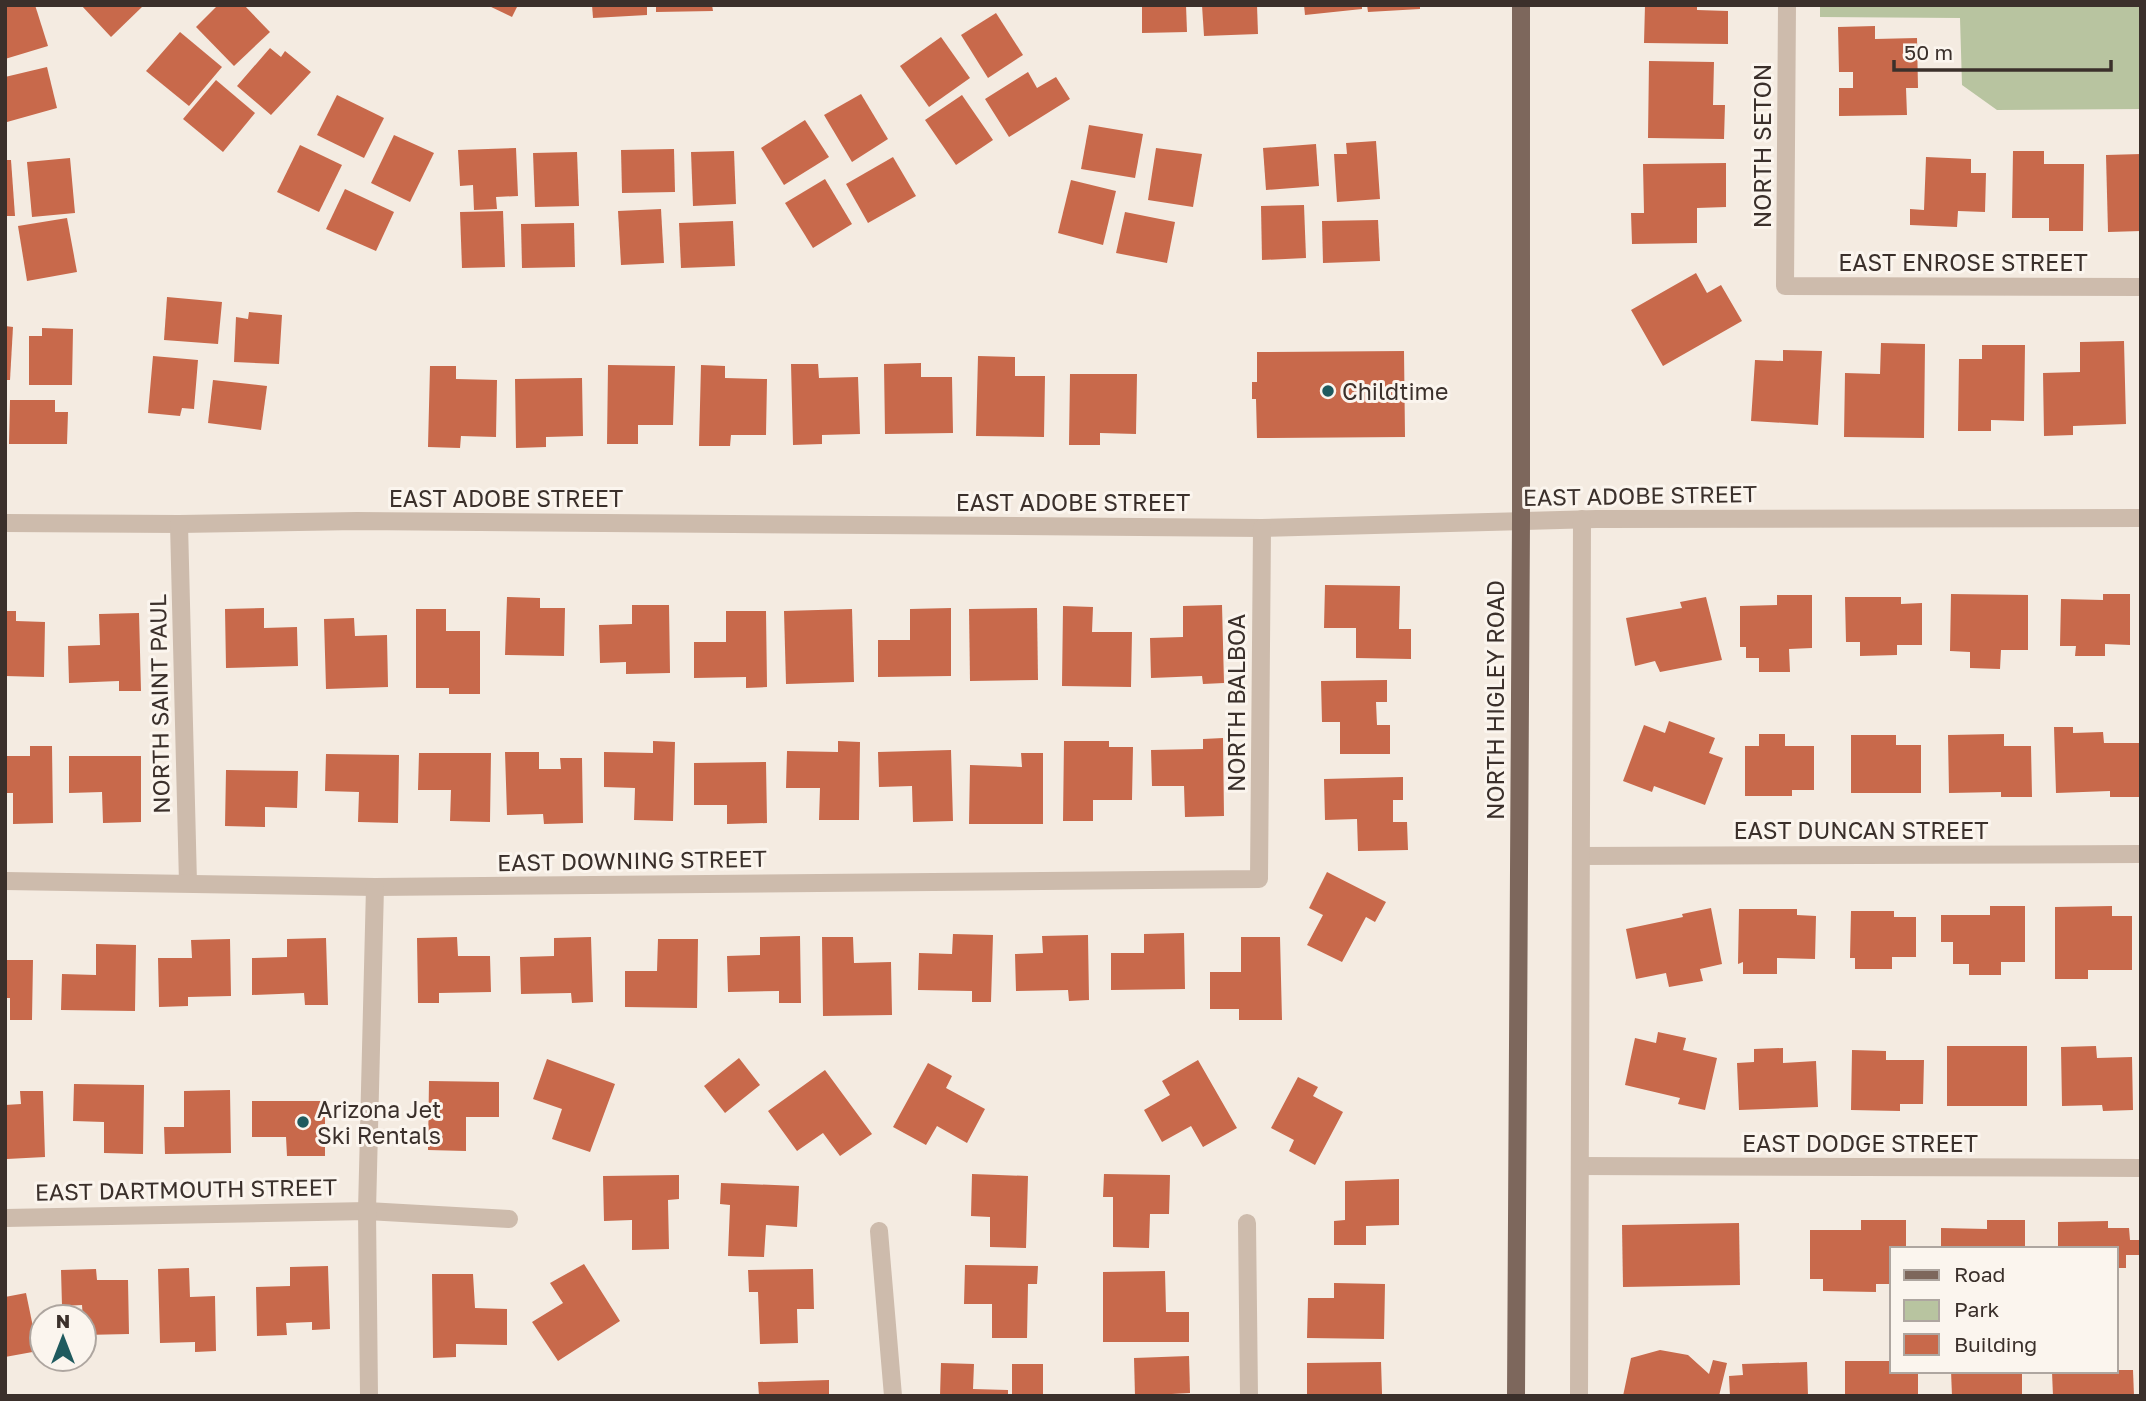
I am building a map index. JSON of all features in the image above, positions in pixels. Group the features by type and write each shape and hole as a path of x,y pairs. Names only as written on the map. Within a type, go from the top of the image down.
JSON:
{"main road":[{"name":"NORTH HIGLEY ROAD","path":"1516,1396 1521,5"}],"street":[{"name":"NORTH SETON","path":"1786,286 1787,5"},
{"name":"EAST ENROSE STREET","path":"1786,286 2141,286"},
{"name":"EAST ADOBE STREET","path":"5,523 357,521 1262,528 1582,519 2141,518"},
{"path":"1579,1396 1582,519"},
{"name":"NORTH SAINT PAUL","path":"179,524 188,883"},
{"name":"NORTH BALBOA","path":"1259,878 1262,528"},
{"name":"EAST DUNCAN STREET","path":"1581,856 2141,854"},
{"name":"EAST DOWNING STREET","path":"5,881 375,887 1259,878"},
{"path":"369,1396 367,1211 375,887"},
{"name":"EAST DODGE STREET","path":"1580,1166 2141,1168"},
{"name":"EAST DARTMOUTH STREET","path":"5,1217 367,1211 509,1219"},
{"path":"1247,1223 1249,1396"},
{"path":"879,1231 892,1396"}],"green space":[{"path":"1820,5 2141,5 2141,109 1997,110 1962,85 1960,18 1820,17"}],"building":[{"path":"5,5 35,5 48,46 5,59"},
{"path":"81,5 144,5 111,37"},
{"path":"218,5 244,5 270,32 234,66 196,27"},
{"path":"487,5 518,5 512,17"},
{"path":"592,5 647,5 647,15 593,18"},
{"path":"656,5 712,5 713,11 656,12"},
{"path":"1142,5 1186,5 1187,32 1142,33"},
{"path":"1202,5 1257,5 1258,34 1204,36"},
{"path":"1304,5 1362,5 1362,9 1305,15"},
{"path":"1367,5 1420,5 1420,9 1368,12"},
{"path":"1645,5 1697,5 1697,10 1728,11 1728,44 1644,43"},
{"path":"996,13 1023,55 988,78 961,35"},
{"path":"1875,26 1875,39 1917,38 1918,88 1906,88 1907,115 1839,116 1839,88 1853,88 1853,72 1839,72 1838,27"},
{"path":"180,32 222,67 189,106 146,71"},
{"path":"941,37 970,78 929,107 900,66"},
{"path":"270,48 281,57 285,51 311,72 271,115 237,86"},
{"path":"1649,61 1714,62 1713,105 1725,105 1724,139 1648,138"},
{"path":"47,67 57,108 7,122 5,77"},
{"path":"1028,72 1037,88 1056,77 1070,99 1009,137 985,99"},
{"path":"216,80 255,113 223,152 183,119"},
{"path":"861,94 888,139 852,162 824,115"},
{"path":"337,95 384,118 364,158 317,135"},
{"path":"962,95 993,140 956,165 925,120"},
{"path":"805,120 829,157 784,185 761,148"},
{"path":"1089,125 1143,134 1135,178 1081,169"},
{"path":"394,135 434,153 410,202 371,183"},
{"path":"1376,141 1380,199 1337,202 1334,154 1347,154 1346,143"},
{"path":"1316,144 1319,186 1266,190 1263,148"},
{"path":"300,145 342,165 319,212 277,192"},
{"path":"516,148 518,196 496,197 497,209 474,210 473,185 460,186 458,150"},
{"path":"1156,148 1202,154 1193,207 1148,200"},
{"path":"674,149 675,192 622,193 621,150"},
{"path":"734,151 736,204 693,206 691,152"},
{"path":"2013,151 2044,151 2044,164 2084,164 2083,231 2049,231 2049,218 2012,218"},
{"path":"577,152 579,206 535,207 533,153"},
{"path":"2141,154 2141,231 2108,232 2106,155"},
{"path":"893,157 916,196 868,223 846,184"},
{"path":"1926,157 1971,159 1971,173 1986,173 1985,212 1958,211 1957,227 1910,225 1910,209 1924,210"},
{"path":"70,158 75,213 32,217 27,162"},
{"path":"5,160 11,160 15,216 5,216"},
{"path":"1726,163 1726,207 1697,208 1697,243 1632,244 1631,213 1644,213 1643,164"},
{"path":"825,179 852,224 813,248 785,203"},
{"path":"1071,180 1116,191 1103,245 1058,233"},
{"path":"345,189 394,212 376,251 326,229"},
{"path":"1304,205 1306,258 1262,260 1261,206"},
{"path":"661,209 664,263 621,265 618,211"},
{"path":"503,211 505,267 462,268 460,212"},
{"path":"1125,212 1175,222 1167,263 1116,253"},
{"path":"67,218 77,272 27,281 18,226"},
{"path":"1378,220 1380,261 1323,263 1322,221"},
{"path":"733,221 735,266 681,268 679,223"},
{"path":"574,223 575,267 522,268 521,224"},
{"path":"1696,273 1707,293 1721,285 1742,321 1663,366 1631,310"},
{"path":"167,297 222,302 218,344 164,340"},
{"path":"249,312 282,315 279,364 234,362 236,317 248,319"},
{"path":"5,326 13,327 10,380 5,380"},
{"path":"42,328 73,329 72,385 29,385 29,336 42,336"},
{"path":"2124,341 2126,424 2073,426 2073,435 2044,436 2043,373 2080,372 2080,342"},
{"path":"1881,343 1925,344 1924,438 1844,437 1845,373 1880,374"},
{"path":"1982,345 2025,345 2024,421 1991,420 1991,431 1958,431 1959,359 1982,359"},
{"path":"1783,350 1822,351 1818,425 1751,421 1755,360 1783,361"},
{"name":"Childtime","path":"1404,351 1405,437 1257,438 1256,399 1252,399 1252,382 1257,382 1257,352"},
{"path":"153,356 198,360 194,409 182,408 180,416 148,413"},
{"path":"978,356 1015,357 1015,376 1045,376 1044,437 976,436"},
{"path":"921,363 921,377 952,377 953,433 885,434 884,364"},
{"path":"791,364 818,364 819,378 858,377 860,434 822,435 822,444 793,445"},
{"path":"608,365 675,366 673,425 638,425 638,444 607,444"},
{"path":"701,365 725,366 725,378 767,379 766,435 731,435 730,446 699,446"},
{"path":"430,366 456,366 456,379 497,380 496,437 461,436 460,448 428,447"},
{"path":"1070,374 1137,374 1136,434 1100,433 1100,445 1069,445"},
{"path":"582,378 583,436 546,437 546,447 516,448 515,379"},
{"path":"213,380 267,386 261,430 208,423"},
{"path":"10,400 55,400 55,412 68,412 67,444 9,444"},
{"path":"1325,585 1400,586 1399,629 1411,629 1411,659 1356,658 1356,628 1324,628"},
{"path":"1951,594 2028,595 2028,650 2001,650 2000,669 1970,668 1970,652 1950,651"},
{"path":"2103,594 2130,594 2130,645 2105,644 2105,656 2075,656 2076,646 2060,646 2061,599 2103,600"},
{"path":"1777,595 1812,595 1812,648 1789,649 1790,672 1759,672 1759,658 1746,658 1746,647 1740,647 1740,606 1777,605"},
{"path":"507,597 540,598 540,608 565,608 564,656 505,655"},
{"path":"1706,597 1722,660 1660,672 1655,661 1635,666 1626,618 1682,608 1680,602"},
{"path":"1845,597 1901,597 1901,604 1922,603 1922,645 1897,645 1897,655 1860,656 1860,642 1846,642"},
{"path":"632,605 669,605 670,673 626,674 626,662 600,663 599,625 632,624"},
{"path":"1222,605 1224,683 1203,684 1202,676 1151,678 1150,638 1183,637 1183,606"},
{"path":"1063,606 1093,607 1092,632 1132,632 1131,687 1062,686"},
{"path":"264,608 264,628 297,627 298,666 226,668 225,609"},
{"path":"951,608 951,676 878,677 878,640 910,640 910,609"},
{"path":"1037,608 1038,680 970,681 969,609"},
{"path":"416,609 446,609 446,631 480,631 480,694 449,694 449,688 416,688"},
{"path":"852,609 854,682 786,684 784,611"},
{"path":"5,611 16,611 16,621 45,622 44,677 5,676"},
{"path":"726,611 766,611 767,687 746,688 746,677 694,678 694,642 726,642"},
{"path":"139,613 141,691 119,691 119,681 69,683 68,646 100,645 99,614"},
{"path":"354,618 355,636 387,635 388,687 326,689 324,619"},
{"path":"1387,680 1387,702 1376,702 1377,725 1390,725 1390,754 1340,754 1340,722 1322,722 1321,681"},
{"path":"1669,721 1715,738 1709,753 1723,758 1705,805 1654,786 1652,792 1623,781 1644,725 1665,733"},
{"path":"2054,727 2073,727 2073,733 2103,732 2104,743 2139,743 2141,797 2110,797 2110,791 2056,793"},
{"path":"1759,734 1785,734 1785,746 1814,746 1814,790 1792,790 1792,796 1745,796 1745,746 1759,746"},
{"path":"2004,734 2004,746 2031,746 2032,797 2001,797 2001,792 1949,793 1948,735"},
{"path":"1851,735 1896,735 1896,745 1921,745 1921,793 1851,793"},
{"path":"1223,738 1224,816 1185,817 1184,786 1152,786 1151,750 1203,749 1203,739"},
{"path":"653,741 675,742 673,821 634,820 635,788 604,787 604,752 653,753"},
{"path":"838,741 860,742 859,820 819,820 820,788 786,788 787,751 838,752"},
{"path":"1064,741 1109,741 1109,747 1133,747 1132,800 1093,800 1093,821 1063,821"},
{"path":"30,746 52,746 53,823 13,824 13,793 5,793 5,756 30,756"},
{"path":"951,750 953,821 913,822 912,786 879,787 878,752"},
{"path":"505,752 539,752 539,769 561,769 560,758 582,758 583,823 544,824 543,814 507,815"},
{"path":"419,753 491,753 490,822 450,821 451,790 418,790"},
{"path":"1021,753 1043,753 1043,824 969,824 970,765 1022,767"},
{"path":"326,754 399,755 398,823 358,822 359,792 325,791"},
{"path":"69,756 141,756 141,822 103,823 102,792 69,793"},
{"path":"766,762 767,823 727,824 727,805 694,805 694,763"},
{"path":"226,770 298,771 297,808 265,807 265,827 225,826"},
{"path":"1403,777 1403,800 1393,800 1393,822 1407,822 1408,850 1358,851 1357,819 1325,820 1324,779"},
{"path":"1327,872 1386,902 1375,922 1366,917 1342,962 1307,945 1323,915 1309,908"},
{"path":"1990,906 2025,906 2025,962 2001,962 2001,975 1969,975 1969,964 1953,964 1953,942 1941,942 1941,915 1990,915"},
{"path":"2112,906 2112,916 2132,916 2132,970 2088,970 2088,979 2055,979 2055,907"},
{"path":"1711,908 1722,964 1700,969 1703,981 1669,987 1666,973 1636,979 1626,929"},
{"path":"1739,909 1797,909 1797,915 1816,916 1815,959 1777,958 1777,974 1743,974 1743,962 1738,964"},
{"path":"1851,911 1894,911 1894,917 1916,917 1916,957 1892,957 1892,969 1855,969 1855,958 1850,958"},
{"path":"1184,933 1185,989 1111,990 1111,953 1144,953 1144,934"},
{"path":"953,934 993,935 991,1002 972,1002 972,991 918,990 919,953 952,954"},
{"path":"1088,935 1089,1000 1069,1001 1068,990 1016,991 1015,954 1043,953 1042,936"},
{"path":"800,936 801,1003 779,1003 779,991 728,992 727,956 760,955 760,937"},
{"path":"457,937 458,956 490,956 491,992 439,993 439,1003 418,1003 417,938"},
{"path":"591,937 593,1002 572,1003 571,993 521,994 520,957 554,956 554,938"},
{"path":"822,937 853,937 854,963 891,962 892,1015 823,1016"},
{"path":"1241,937 1280,937 1282,1020 1239,1020 1239,1009 1210,1009 1210,972 1241,972"},
{"path":"326,938 328,1005 305,1005 304,993 252,995 252,958 287,957 287,939"},
{"path":"230,939 231,996 188,997 188,1006 159,1007 158,958 192,958 191,940"},
{"path":"658,939 698,939 697,1008 625,1007 625,971 657,971"},
{"path":"96,944 136,945 135,1011 61,1010 62,974 96,975"},
{"path":"5,960 33,960 32,1020 10,1020 10,998 5,998"},
{"path":"1658,1032 1686,1038 1683,1050 1717,1058 1705,1110 1678,1104 1680,1098 1625,1085 1635,1038 1656,1043"},
{"path":"1947,1046 2027,1046 2027,1106 1947,1106"},
{"path":"2096,1046 2097,1058 2132,1057 2133,1110 2103,1111 2102,1105 2062,1106 2061,1047"},
{"path":"1783,1048 1783,1063 1816,1061 1818,1107 1739,1110 1737,1063 1754,1062 1754,1049"},
{"path":"1852,1050 1886,1051 1886,1060 1924,1060 1923,1104 1900,1104 1900,1111 1851,1110"},
{"path":"739,1058 760,1085 725,1113 704,1086"},
{"path":"547,1059 615,1084 590,1152 552,1139 562,1109 533,1099"},
{"path":"1198,1060 1237,1128 1203,1147 1191,1126 1162,1142 1144,1110 1170,1095 1162,1081"},
{"path":"928,1063 952,1076 946,1088 985,1109 967,1143 937,1126 926,1145 893,1127"},
{"path":"825,1070 872,1134 840,1156 823,1133 797,1151 768,1111"},
{"path":"1298,1077 1318,1087 1313,1096 1343,1112 1315,1165 1289,1151 1294,1140 1271,1128"},
{"path":"429,1081 499,1082 499,1117 466,1117 466,1151 428,1150"},
{"path":"74,1084 144,1085 143,1154 104,1153 104,1122 73,1121"},
{"path":"230,1090 231,1153 165,1154 164,1127 184,1127 184,1091"},
{"path":"20,1091 43,1091 45,1157 7,1159 5,1105 21,1104"},
{"path":"252,1101 325,1101 325,1156 287,1156 286,1137 252,1137"},
{"path":"972,1174 1028,1176 1026,1248 990,1247 990,1217 971,1216"},
{"path":"1104,1174 1170,1175 1169,1214 1150,1214 1149,1248 1113,1247 1113,1197 1103,1197"},
{"path":"679,1175 679,1199 668,1200 669,1249 632,1250 632,1220 604,1221 603,1176"},
{"path":"1399,1179 1399,1225 1366,1226 1366,1245 1334,1245 1334,1221 1345,1220 1345,1181"},
{"path":"721,1183 799,1186 797,1227 766,1225 764,1257 728,1256 730,1205 720,1204"},
{"path":"1861,1220 1906,1220 1906,1247 1890,1247 1890,1284 1876,1284 1876,1292 1823,1291 1823,1279 1810,1279 1810,1230 1861,1230"},
{"path":"1987,1220 2025,1220 2025,1247 1941,1247 1941,1228 1987,1229"},
{"path":"2108,1221 2108,1228 2129,1228 2130,1240 2139,1240 2139,1255 2126,1255 2126,1268 2118,1268 2118,1247 2058,1247 2058,1222"},
{"path":"1739,1223 1740,1285 1623,1287 1622,1225"},
{"path":"584,1264 620,1321 558,1361 532,1322 563,1303 550,1283"},
{"path":"965,1265 1038,1266 1037,1284 1028,1284 1027,1338 992,1338 992,1304 964,1304"},
{"path":"328,1266 330,1329 312,1330 312,1322 286,1323 287,1335 257,1336 256,1287 290,1286 290,1267"},
{"path":"189,1268 190,1297 215,1296 216,1351 195,1352 195,1342 160,1343 158,1269"},
{"path":"96,1269 97,1280 128,1280 129,1334 98,1335 98,1303 62,1303 61,1270"},
{"path":"813,1269 814,1309 797,1309 798,1343 760,1344 758,1292 749,1292 748,1270"},
{"path":"1165,1271 1166,1312 1189,1312 1189,1342 1103,1342 1103,1272"},
{"path":"432,1274 473,1274 475,1308 507,1309 507,1345 456,1344 456,1357 433,1358"},
{"path":"1334,1283 1385,1284 1384,1339 1307,1338 1308,1298 1334,1298"},
{"path":"26,1293 28,1353 5,1357 5,1297"},
{"path":"1660,1350 1688,1355 1709,1374 1713,1360 1727,1363 1719,1396 1623,1396 1631,1358"},
{"path":"1189,1356 1190,1393 1135,1396 1134,1358"},
{"path":"1845,1361 1890,1361 1890,1373 1918,1373 1918,1396 1845,1396"},
{"path":"1381,1362 1382,1394 1307,1395 1307,1363"},
{"path":"1807,1362 1808,1396 1730,1396 1729,1376 1743,1375 1742,1364"},
{"path":"941,1363 974,1364 973,1389 1008,1390 1008,1396 940,1396"},
{"path":"1012,1364 1043,1364 1043,1396 1012,1396"},
{"path":"2118,1370 2133,1370 2134,1396 2053,1396 2052,1373 2118,1373"},
{"path":"1951,1373 2022,1373 2022,1396 1952,1396"},
{"path":"829,1380 829,1396 759,1396 758,1382"}],"place":[{"name":"Childtime","path":"1328,391"},
{"name":"Arizona Jet Ski Rentals","path":"303,1122"}]}
